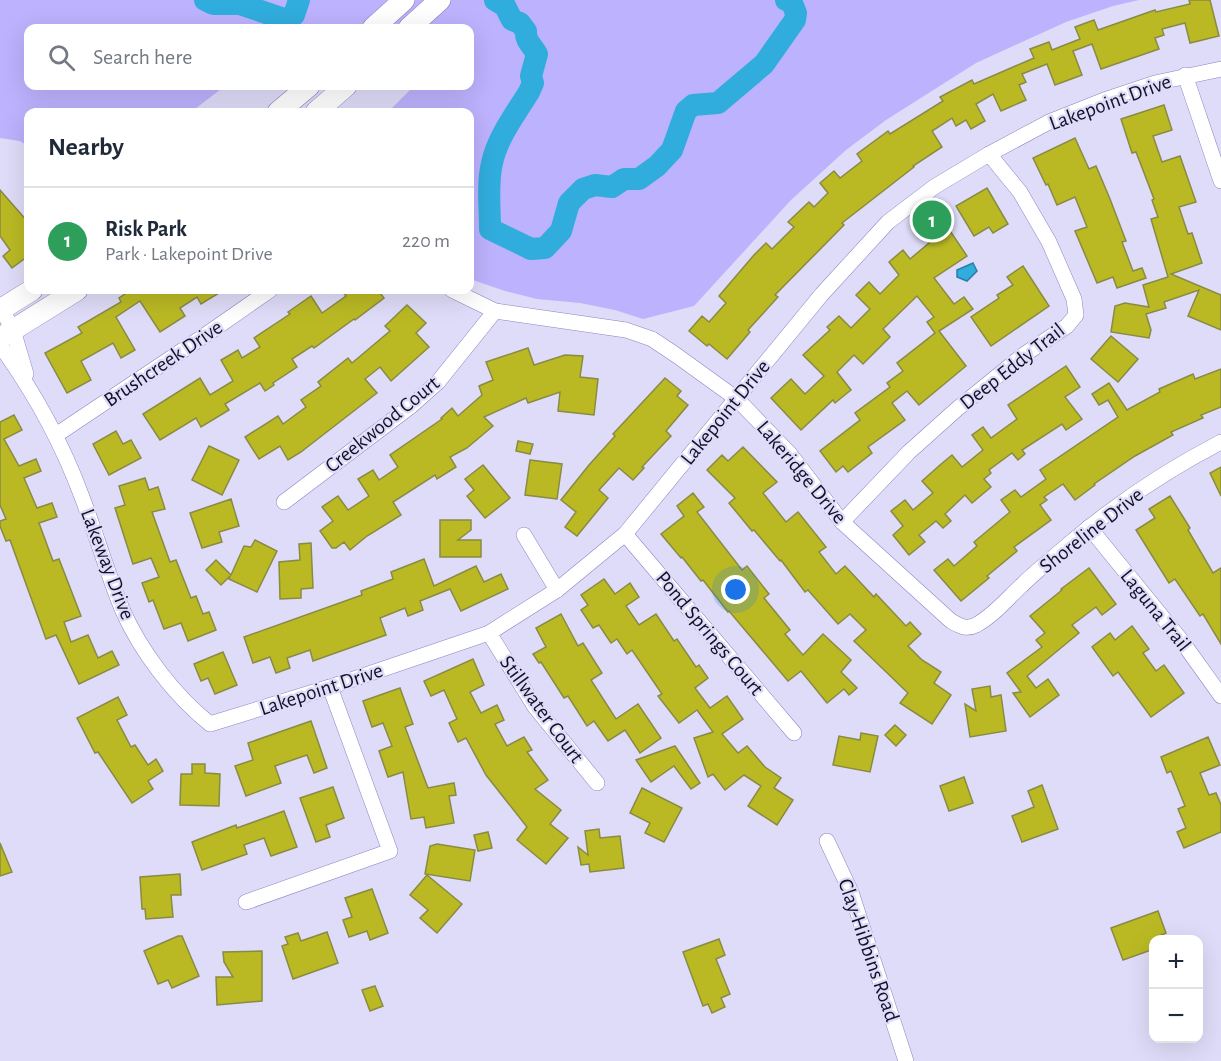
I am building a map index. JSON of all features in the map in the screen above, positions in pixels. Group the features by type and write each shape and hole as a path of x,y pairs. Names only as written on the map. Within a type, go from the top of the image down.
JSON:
{"main road":[{"path":"377,24 404,0"},
{"path":"413,24 440,0"},
{"path":"283,108 304,90"},
{"path":"321,108 341,90"},
{"path":"1,308 25,294"},
{"path":"4,338 71,294"}],"street":[{"name":"Lakepoint Drive","path":"210,724 330,687 489,633 557,590 626,534 822,294 888,222 934,187 1049,122 1107,99 1185,75 1221,69"},
{"path":"1185,75 1221,181"},
{"name":"Deep Eddy Trail","path":"842,522 909,452 957,409 1022,356 1067,326 1076,315 1074,299 1049,242 1020,192 989,154"},
{"name":"Brushcreek Drive","path":"56,435 264,294"},
{"name":"Lakeridge Drive","path":"460,294 495,311 626,330 652,339 736,399 790,453 842,522 951,621 961,627 969,628"},
{"name":"Lakeway Drive","path":"1,308 4,338 56,435 82,496 100,552 123,611 145,650 171,685 191,709 210,724"},
{"name":"Creekwood Court","path":"284,502 411,406 438,382 495,311"},
{"name":"Shoreline Drive","path":"969,628 985,620 1089,527 1185,461 1221,442"},
{"name":"Laguna Trail","path":"1089,527 1181,640 1221,696"},
{"name":"Pond Springs Court","path":"626,534 794,733"},
{"path":"524,535 557,590"},
{"name":"Stillwater Court","path":"489,633 535,707 597,783"},
{"path":"246,902 390,851 330,687"},
{"name":"Clay-Hibbins Road","path":"827,841 851,892 906,1061"}],"shaded area":[{"path":"0,0 1139,0 1066,22 976,63 886,120 846,150 791,200 694,306 643,319 615,310 580,303 537,299 474,280 474,108 392,108 410,90 474,90 474,24 24,24 24,90 220,90 196,108 24,108 24,144 0,138"}],"water":[{"path":"973,263 977,271 967,281 957,277 957,270"}],"building":[{"path":"1189,0 1210,0 1219,36 1190,43 1185,23 1162,29 1164,35 1155,38 1159,49 1101,69 1092,44 1073,51 1082,75 1055,85 1047,64 1022,74 1026,82 1019,85 1026,100 1001,111 993,94 976,104 985,121 971,129 966,120 956,126 952,118 932,131 942,147 913,166 842,223 844,225 775,295 778,297 748,330 750,332 727,359 689,331 702,316 709,322 726,303 719,296 766,243 772,249 794,227 788,222 809,202 814,207 828,193 820,183 834,171 840,178 862,161 857,154 888,131 890,134 943,101 940,97 972,80 974,84 1034,58 1030,49 1049,42 1052,50 1080,39 1075,27 1094,20 1098,30 1155,10 1156,12 1190,4"},
{"path":"1164,105 1172,130 1153,136 1162,162 1180,156 1196,202 1179,207 1188,234 1192,233 1202,263 1171,274 1221,295 1221,330 1188,316 1199,290 1164,302 1166,308 1146,314 1151,330 1149,338 1111,332 1115,306 1125,303 1149,307 1143,285 1168,277 1151,219 1158,217 1152,200 1154,199 1136,152 1132,153 1121,119"},
{"path":"1075,138 1089,169 1096,166 1126,241 1122,242 1133,271 1142,268 1146,278 1117,288 1113,277 1097,283 1075,231 1087,227 1075,197 1057,205 1048,184 1046,185 1033,158"},
{"path":"987,188 1008,224 993,233 989,227 974,236 956,206"},
{"path":"0,190 24,217 24,259 12,268 3,256 10,250 0,236"},
{"path":"942,219 967,256 934,278 954,304 964,297 973,309 939,331 966,366 919,405 907,391 892,403 905,420 868,447 872,453 848,472 843,466 836,472 820,451 860,420 855,413 890,387 887,383 903,371 897,363 935,333 927,322 934,317 917,296 883,329 890,337 863,364 854,355 837,372 851,390 835,403 833,400 801,430 771,398 791,379 805,394 824,376 803,355 830,330 827,327 839,316 851,328 870,309 856,295 869,282 880,294 899,275 889,262 903,250 910,259 929,243 922,233"},
{"path":"1023,266 1049,306 991,346 971,317 999,298 997,295 1013,285 1007,277"},
{"path":"125,294 217,294 201,304 197,297 180,308 185,316 160,332 140,301 116,317 135,350 121,358 113,343 81,361 91,380 67,393 45,353 82,333 78,327 121,302 119,298"},
{"path":"344,294 381,294 384,298 314,348 312,346 292,359 297,367 265,391 260,383 225,404 229,410 201,427 196,418 160,440 143,414 200,378 210,395 233,381 221,360 238,350 242,358 260,347 254,338 290,314 288,312 311,296 322,313 346,296"},
{"path":"407,305 426,323 416,333 429,347 391,381 380,367 365,379 377,393 301,452 288,460 280,446 259,459 245,437 278,416 283,424 306,407 301,400 321,386 318,382 348,358 352,363 390,331 385,326"},
{"path":"1111,336 1138,359 1118,382 1091,359"},
{"path":"528,348 534,365 565,355 583,356 580,377 598,379 594,415 558,411 560,392 528,403 526,398 484,417 493,426 467,448 450,457 456,467 437,479 435,475 393,502 401,515 367,536 350,550 344,542 332,548 320,531 333,521 322,507 338,496 348,510 369,496 358,479 373,470 379,480 398,467 390,455 442,419 452,408 458,416 482,395 479,386 493,380 486,362"},
{"path":"1066,366 1080,387 1065,397 1082,419 1066,430 1062,424 1022,450 1025,454 1018,460 1012,453 989,470 991,473 984,479 991,487 972,503 965,495 945,514 951,521 943,528 936,521 919,535 925,542 909,555 893,535 903,526 891,511 905,500 913,510 933,493 922,481 952,455 962,467 983,450 972,435 983,427 991,438 1017,419 1008,405"},
{"path":"1221,369 1221,407 1171,432 1173,435 1135,456 1075,500 1063,484 1044,497 1047,500 1040,505 1051,520 1014,547 1017,551 961,601 934,570 948,559 954,566 977,546 974,542 1010,512 1001,500 1015,490 1021,497 1046,479 1040,470 1118,417 1108,400 1099,405 1092,394 1109,383 1127,410 1160,392 1159,389 1193,374 1195,379"},
{"path":"665,378 681,391 677,396 688,405 666,431 671,436 633,480 619,468 599,490 608,498 577,536 565,527 576,512 561,500 615,436 613,434"},
{"path":"14,415 22,430 4,439 19,466 36,459 41,471 24,478 37,508 52,503 57,517 39,523 53,561 59,559 81,616 64,622 71,642 88,635 98,658 112,651 119,665 79,684 56,635 46,639 10,540 6,541 0,526 0,521 6,519 0,505 0,422"},
{"path":"116,431 123,444 131,440 141,458 109,475 93,444"},
{"path":"518,441 533,444 530,454 516,451"},
{"path":"209,446 239,460 222,495 192,480"},
{"path":"743,447 777,482 763,493 786,522 798,512 826,547 819,552 836,574 845,566 906,626 910,622 921,634 908,646 922,660 941,672 934,683 951,695 932,724 900,703 908,693 854,641 866,630 850,614 838,624 808,590 805,592 781,560 754,530 752,531 729,503 735,498 707,470 722,455 728,461"},
{"path":"530,460 562,464 557,499 525,495"},
{"path":"483,465 510,498 485,518 467,496 474,490 465,479"},
{"path":"1221,467 1221,496 1210,473"},
{"path":"145,478 149,490 158,487 165,509 152,512 170,562 176,560 191,598 196,596 203,614 209,612 216,630 188,641 181,623 164,629 153,600 149,602 142,583 159,577 151,558 133,564 115,508 125,505 119,486"},
{"path":"693,493 704,507 697,512 742,570 747,566 769,594 764,598 790,630 785,634 803,655 823,634 851,660 841,672 857,688 849,695 844,689 827,703 801,671 788,681 661,534 684,516 677,506"},
{"path":"1170,496 1190,528 1188,530 1213,573 1221,568 1221,644 1203,614 1200,616 1175,579 1169,583 1136,530 1155,518 1149,509"},
{"path":"231,499 239,526 219,532 222,542 202,548 190,513"},
{"path":"440,520 471,520 471,530 458,540 481,540 481,557 440,557"},
{"path":"255,540 277,551 257,592 229,579 230,576 221,585 206,570 216,560 231,575 244,546 251,547"},
{"path":"311,543 313,588 301,589 301,598 280,599 279,562 300,560 299,544"},
{"path":"424,559 434,586 476,566 484,582 501,574 508,589 461,611 450,589 420,601 423,610 408,616 405,608 380,618 386,635 313,661 310,650 287,658 290,668 276,673 270,657 253,663 244,637 362,595 361,591 393,579 391,572"},
{"path":"1089,568 1116,604 1102,615 1096,607 1072,625 1079,633 1027,676 1036,688 1048,679 1059,695 1030,717 1013,693 1021,692 1007,673 1042,647 1036,640 1045,633 1030,616"},
{"path":"604,579 615,594 630,583 639,597 626,606 639,625 656,614 674,641 677,639 696,667 699,665 708,678 695,688 710,708 727,696 743,719 722,734 738,753 747,746 765,767 781,778 774,788 793,800 777,825 748,806 761,786 744,775 725,790 713,774 708,777 694,738 713,732 697,710 679,723 658,696 662,694 632,650 627,654 617,639 611,643 599,625 593,628 581,610 588,605 581,595"},
{"path":"561,614 578,646 583,643 602,673 591,680 616,719 638,704 661,738 640,753 625,730 608,741 594,721 587,726 568,696 564,698 541,662 539,663 533,654 546,647 536,628"},
{"path":"1132,626 1149,649 1143,653 1156,671 1164,665 1184,693 1151,717 1118,672 1113,676 1092,647 1110,633 1115,640"},
{"path":"223,652 237,685 215,694 208,678 201,681 194,664"},
{"path":"473,659 484,685 470,692 481,713 497,705 504,720 495,724 507,746 524,737 532,750 527,752 548,780 535,789 561,810 550,824 568,838 546,864 517,840 527,827 486,775 466,738 458,742 449,723 457,719 444,690 431,696 424,681"},
{"path":"990,686 991,697 1001,695 1006,731 970,737 965,704 976,711 972,689"},
{"path":"400,688 413,724 405,727 428,788 454,783 456,795 449,796 454,823 426,828 424,817 411,819 403,772 388,777 379,751 392,746 383,723 372,727 363,701"},
{"path":"118,697 127,715 117,720 131,747 135,745 148,765 156,759 163,771 148,781 153,789 132,803 98,752 95,753 77,718"},
{"path":"311,721 327,768 314,773 307,755 275,766 281,783 246,796 235,766 253,760 248,743"},
{"path":"895,725 906,735 896,746 885,735"},
{"path":"861,733 878,736 870,772 833,765 839,736 860,740"},
{"path":"1208,737 1220,765 1200,773 1209,795 1216,793 1221,805 1221,832 1184,848 1177,832 1186,828 1178,809 1185,806 1171,771 1167,773 1161,757"},
{"path":"675,746 700,783 691,789 674,766 651,782 636,760"},
{"path":"192,764 205,764 205,773 220,774 219,806 180,805 181,774 192,774"},
{"path":"964,777 973,803 949,811 940,786"},
{"path":"1042,785 1058,829 1022,842 1012,816 1034,807 1028,791"},
{"path":"333,787 344,818 326,825 330,837 316,842 300,798"},
{"path":"642,788 682,808 664,842 645,833 650,823 630,813"},
{"path":"284,811 297,847 271,856 264,838 244,845 247,854 202,870 192,842 236,825 237,828"},
{"path":"599,829 600,838 620,836 624,868 590,872 589,864 581,865 578,847 588,855 585,831"},
{"path":"488,832 492,848 478,851 474,835"},
{"path":"0,843 12,872 0,876"},
{"path":"437,844 475,850 470,881 425,874 430,846"},
{"path":"180,874 181,895 171,895 173,917 146,919 145,909 142,909 140,877"},
{"path":"427,875 462,904 437,933 420,918 428,910 410,895"},
{"path":"372,889 388,933 370,940 367,931 349,937 343,920 352,917 345,898"},
{"path":"1158,911 1166,933 1149,935 1149,951 1123,960 1111,928"},
{"path":"327,932 338,963 293,979 282,946 288,944 285,937 298,933 301,941"},
{"path":"182,936 199,976 172,988 168,980 158,984 144,951"},
{"path":"719,939 725,955 716,959 730,994 721,998 725,1007 712,1013 708,1004 703,1006 683,952"},
{"path":"262,951 262,1001 217,1005 216,977 233,977 224,962 223,952"},
{"path":"375,986 383,1006 370,1011 362,990"}],"waterway":[{"path":"205,0 213,4 240,4 284,19 289,19 294,15 299,0"},
{"path":"495,0 505,6 512,20 520,23 537,54 531,76 533,83 502,135 494,154 489,196 490,229 531,249 545,248 561,231 569,203 583,189 595,185 612,187 624,179 639,179 657,166 672,150 686,111 693,105 718,103 764,64 795,20 796,13 792,3 786,0"}],"place":[{"name":"Risk Park","path":"932,220"}]}
